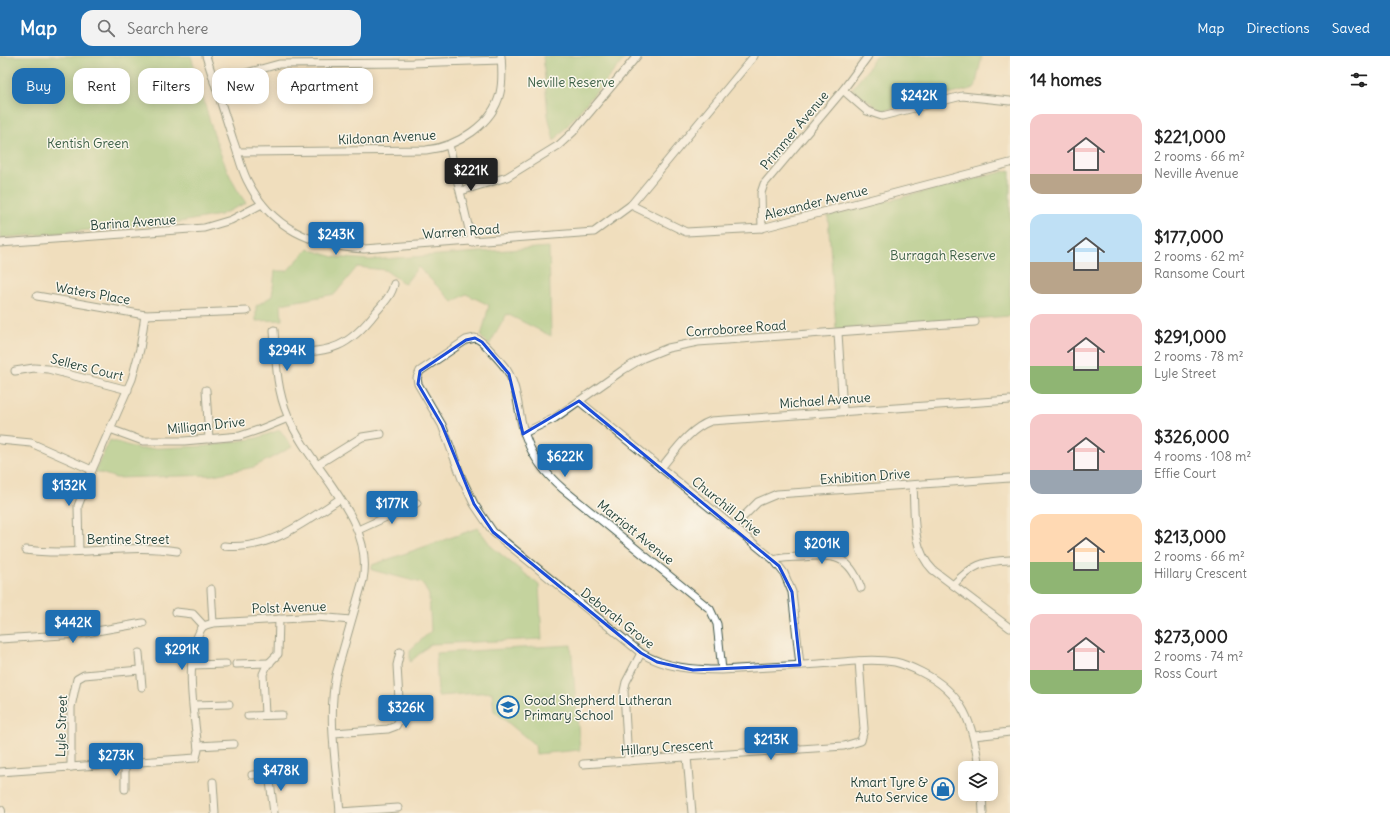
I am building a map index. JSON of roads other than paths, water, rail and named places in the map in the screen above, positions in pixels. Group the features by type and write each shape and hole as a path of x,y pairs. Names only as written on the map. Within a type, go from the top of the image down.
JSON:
{"street":[{"name":"Warren Road","path":"206,56 212,76"},
{"path":"318,56 319,64"},
{"path":"461,191 507,176 559,145 573,132 637,56"},
{"name":"Warren Road","path":"222,104 248,182 262,204 277,220 298,234 317,242 341,247 364,249 592,233 603,227 631,204 754,56"},
{"name":"Primmer Avenue","path":"762,228 760,193 764,184 843,90 868,56"},
{"path":"263,68 274,65 501,58"},
{"name":"Kildonan Avenue","path":"238,152 417,150 432,149 449,145 462,139 477,127 496,105 502,86 501,58"},
{"path":"843,90 867,110 882,116 962,96 1010,101"},
{"path":"449,145 472,242"},
{"name":"Alexander Avenue","path":"631,204 684,232 762,228 1010,163"},
{"name":"Barina Avenue","path":"0,243 199,229 231,220 262,204"},
{"path":"276,354 329,349 348,342 366,326 392,293 394,284"},
{"name":"Waters Place","path":"37,296 145,315 247,311"},
{"name":"Waters Place","path":"110,429 128,390 138,360 145,315"},
{"name":"Corroboree Road","path":"524,433 555,418 634,363 650,354 668,348 698,342 975,322"},
{"path":"274,330 279,385 288,418 340,499 358,530 364,546 365,570 334,682 332,703 340,813 398,808"},
{"path":"838,333 843,411"},
{"name":"Marriott Avenue","path":"417,378 418,374 425,367 466,340 478,339 502,363 509,374 515,390 524,433 538,462 556,483 710,609 717,624 722,670"},
{"name":"Sellers Court","path":"15,371 34,368 48,369 128,390"},
{"name":"Deborah Grove","path":"417,378 418,384 442,425 462,479 474,504 493,532 641,653 657,662 685,669 722,670 859,661 896,662 940,682 961,705 974,736 978,761"},
{"path":"206,390 209,439"},
{"name":"Michael Avenue","path":"661,468 689,434 700,426 711,421 1010,400"},
{"name":"Churchill Drive","path":"579,401 774,560 784,573 792,592 800,665"},
{"name":"Milligan Drive","path":"110,429 131,438 152,442 209,439 248,434 288,418"},
{"path":"0,440 31,443 92,470 110,429"},
{"path":"317,465 359,438 381,434"},
{"name":"Bentine Street","path":"79,551 78,506 92,470"},
{"name":"Exhibition Drive","path":"734,526 758,502 778,494 1010,478"},
{"path":"913,485 918,548 928,565 1010,628"},
{"path":"224,546 250,546 270,540 292,530 340,499"},
{"path":"358,530 417,503"},
{"name":"Bentine Street","path":"26,550 49,552 149,549 177,551"},
{"path":"774,560 783,558 832,556 846,564 856,576 861,588"},
{"path":"953,585 968,571 980,564 1010,560"},
{"path":"0,772 196,758 198,756 198,746 192,665 196,641 204,626 213,622 211,589"},
{"path":"176,612 192,614 204,626"},
{"name":"Polst Avenue","path":"213,622 322,617 351,620"},
{"path":"265,715 262,676 264,670 279,652 279,619"},
{"path":"0,639 79,634 143,623"},
{"path":"334,733 388,730 396,726 400,718 397,665 400,652"},
{"path":"139,653 142,687"},
{"path":"628,762 624,691 626,682 641,653"},
{"name":"Hillary Crescent","path":"583,764 844,746 859,743 863,738 864,729 859,661"},
{"path":"236,664 270,663"},
{"path":"192,665 226,664"},
{"name":"Lyle Street","path":"71,767 70,707 77,679 84,674 140,670"},
{"path":"194,705 229,704"},
{"path":"248,716 282,715"},
{"path":"974,736 1010,732"},
{"path":"198,746 234,744"},
{"path":"687,757 692,813"},
{"path":"125,764 126,789"},
{"path":"252,775 285,772"},
{"path":"269,773 274,813"},
{"path":"213,782 215,813"},
{"path":"982,801 983,813"}],"place":[{"name":"Good Shepherd Lutheran Primary School","path":"508,707"},
{"name":"Kmart Tyre & Auto Service","path":"943,789"}],"park label":[{"name":"Neville Reserve","path":"571,82"},
{"name":"Kentish Green","path":"88,143"},
{"name":"Burragah Reserve","path":"943,255"}]}
